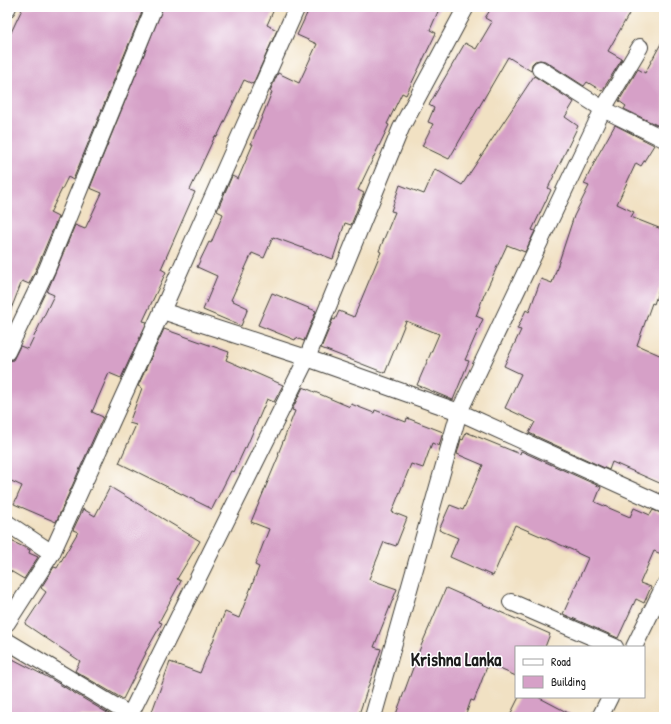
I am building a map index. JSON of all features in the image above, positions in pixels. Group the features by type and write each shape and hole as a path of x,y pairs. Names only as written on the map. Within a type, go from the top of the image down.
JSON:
{"street":[{"path":"7,352 47,268 154,7"},
{"path":"7,623 52,553 162,311 297,7"},
{"path":"7,641 129,716 307,358 401,128 466,7"},
{"path":"373,717 459,412 603,109 640,47"},
{"path":"540,69 603,109 664,139"},
{"path":"162,311 307,358 459,412 664,505"},
{"path":"7,523 52,553"},
{"path":"634,646 664,586"},
{"path":"511,602 613,646"},
{"path":"600,717 610,698"}],"building":[{"path":"23,7 144,7 73,180 68,177 50,213 58,217 38,265 29,284 22,281 7,317 7,41"},
{"path":"163,7 275,7 267,25 277,30 253,84 244,80 217,137 215,136 190,190 195,192 161,269 166,272 143,321 147,322 121,378 109,373 92,412 103,417 56,522 14,504 22,486 7,479 7,361 13,360 20,346 28,349 54,295 47,292 75,225 85,229 102,193 90,188"},
{"path":"310,7 440,7 430,30 436,33 406,95 402,93 387,124 389,125 358,190 364,193 351,225 345,223 333,259 273,237 264,258 252,253 231,300 248,308 241,326 203,310 217,276 197,267 209,242 211,243 223,214 217,211 232,176 238,179 253,144 251,144 278,73 299,83 317,44 297,35"},
{"path":"492,7 633,7 608,51 622,59 602,91 587,82 584,86 545,61 535,61 532,64 531,71 508,57 449,159 422,146 433,124 428,122 434,108 429,105 465,43 476,49 492,22 485,18"},
{"path":"664,38 663,128 624,109 626,106 619,101 638,69 645,73"},
{"path":"534,76 574,102 565,117 578,126 548,188 551,190 532,230 535,231 525,252 507,245 484,295 476,316 483,319 465,360 469,361 453,400 417,385 439,334 406,321 385,373 321,348 333,319 335,320 339,311 354,317 381,252 379,251 395,212 391,211 400,185 424,194 435,169 462,185"},
{"path":"615,125 654,145 641,166 636,163 617,204 634,212 631,217 664,230 664,275 637,345 664,357 664,485 612,462 609,470 529,433 535,422 505,408 521,374 504,366 521,330 517,329 526,310 529,312 541,279 552,283 574,216 589,186 584,184"},
{"path":"272,293 316,311 304,341 296,338 295,340 258,325"},
{"path":"164,329 229,352 226,360 283,385 274,402 267,399 234,472 231,471 212,509 119,463 136,425 129,423 142,388 138,386"},
{"path":"303,387 350,407 351,404 374,413 375,410 406,422 407,418 443,432 439,446 432,443 423,468 411,464 392,512 407,518 396,546 384,542 369,579 397,589 374,647 381,649 358,717 150,717 170,662 200,673 225,612 239,618 259,567 255,565 269,529 251,522 279,455 278,454 295,411 292,410"},
{"path":"466,432 520,454 521,451 601,487 595,502 630,517 634,508 650,515 653,510 664,514 664,555 654,551 640,583 651,587 644,603 636,599 618,638 563,614 588,558 577,552 515,525 493,576 450,557 458,538 439,530 450,505 463,510 483,465 457,454 461,439 463,440"},
{"path":"664,485 664,495 660,493"},
{"path":"110,487 200,541 177,579 181,581 159,622 162,623 145,653 123,699 75,671 80,661 25,624 46,592 41,588 54,567 57,568 78,532 73,530 83,509 95,516"},
{"path":"7,539 30,550 29,553 38,557 24,579 7,569"},
{"path":"446,588 550,634 545,646 515,646 515,676 488,664 474,701 471,700 465,717 395,717 421,646"},
{"path":"7,656 51,679 114,717 7,717"},
{"path":"518,698 540,698 576,717 509,717"}],"district":[{"name":"Krishna Lanka","path":"456,660"}]}
